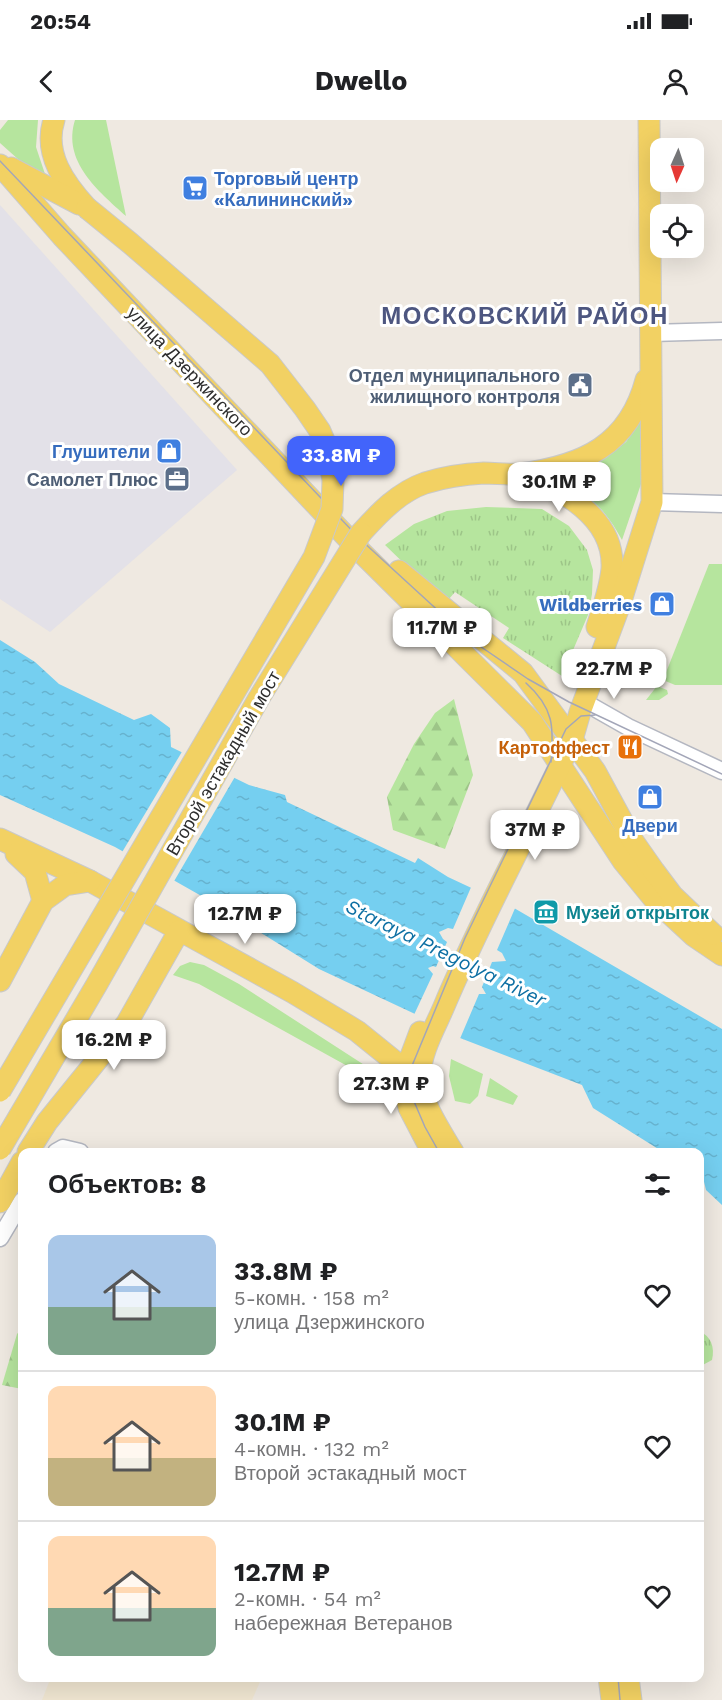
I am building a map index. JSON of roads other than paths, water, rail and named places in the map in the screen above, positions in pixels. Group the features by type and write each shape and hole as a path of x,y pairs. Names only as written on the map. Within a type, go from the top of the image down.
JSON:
{"main road":[{"path":"54,120 52,149 58,170 70,189 87,208"},
{"path":"430,1148 405,1098 402,1080 412,1073 419,1050 461,966 487,898 555,759 566,727 584,702 619,607 652,502 649,120"},
{"path":"0,163 87,208"},
{"name":"улица Дзержинского","path":"0,163 77,252 357,548 532,722 623,861 654,899 694,936 722,955"},
{"name":"Второй эстакадный мост","path":"0,1091 314,556 332,509 333,480 328,450 320,431 270,364 87,208"},
{"name":"улица Дзержинского","path":"77,252 85,249 90,251 375,550 522,673 566,727"},
{"name":"Второй эстакадный мост","path":"0,1149 97,984 259,698 361,533 379,513 400,496 423,484 450,477 482,473 519,474 562,465 589,456 610,443 626,424 643,393 651,365"},
{"name":"Второй эстакадный мост","path":"519,474 544,482 579,502 598,526 608,544 612,568 606,601 566,727"},
{"path":"566,727 595,771 633,841 654,871 672,894 722,942"},
{"path":"0,840 90,881 292,992 357,1031 412,1073 451,1148"},
{"path":"0,840 35,872 43,902"},
{"path":"0,981 43,902 65,885 90,881"},
{"path":"31,1148 47,1122 127,1023 179,931"},
{"path":"0,1202 18,1169"},
{"path":"610,1682 612,1700"},
{"path":"629,1682 631,1700"}],"street":[{"path":"651,333 722,331"},
{"path":"652,502 722,504"},
{"path":"584,702 628,727 722,771"},
{"path":"0,1238 18,1208"}],"water":[{"name":"Staraya Pregolya River","path":"0,640 35,662 59,684 134,720 151,714 170,728 171,747 249,785 285,795 287,802 415,863 418,858 448,877 514,908 722,1029 722,1205 706,1190 704,1148 657,1148 593,1108 582,1085 460,1038 430,1021 319,969 205,898 115,847 0,795"}],"tram line":[{"path":"0,161 361,540 468,638 528,679 569,702 722,774"},
{"path":"526,683 542,701 550,719 551,762"},
{"path":"437,1148 413,1099 409,1073 465,938 566,729 581,716 595,715"},
{"path":"618,1682 620,1700"}],"place":[{"name":"Торговый центр «Калининский»","path":"195,188"},
{"name":"Отдел муниципального жилищного контроля","path":"580,385"},
{"name":"Глушители","path":"169,451"},
{"name":"Самолет Плюс","path":"177,479"},
{"name":"Wildberries","path":"662,604"},
{"name":"Картоффест","path":"630,747"},
{"name":"Двери","path":"650,797"},
{"name":"Музей открыток","path":"546,912"}],"district":[{"name":"МОСКОВСКИЙ РАЙОН","path":"525,316"}]}
